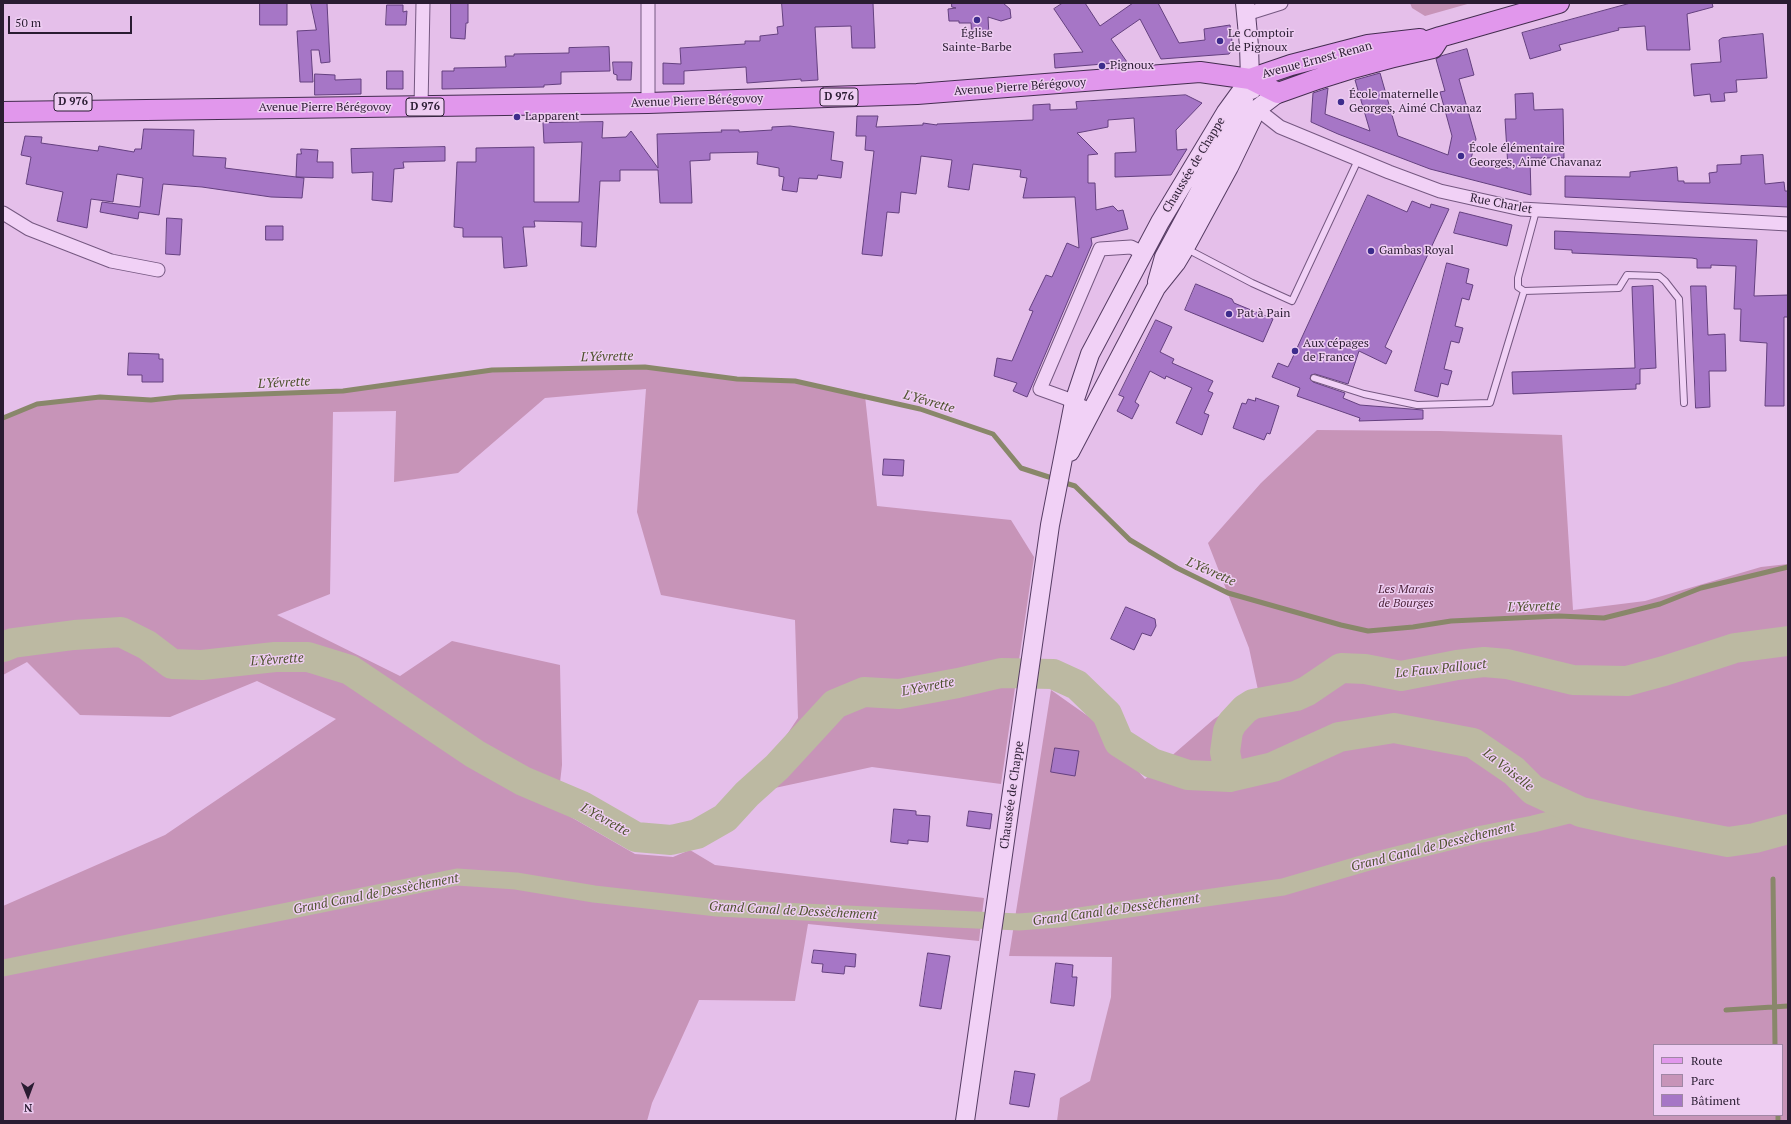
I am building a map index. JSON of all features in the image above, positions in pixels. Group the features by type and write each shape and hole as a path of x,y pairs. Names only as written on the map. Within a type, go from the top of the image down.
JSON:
{"main road":[{"name":"Avenue Ernest Renan","path":"1250,79 1291,65 1368,45 1440,36 1558,3"},
{"path":"1246,9 1250,79 1257,109"},
{"name":"Avenue Ernest Renan","path":"1257,109 1278,93 1305,83 1391,57 1433,48 1440,36"},
{"name":"Avenue Pierre Bérégovoy","path":"3,112 648,103 917,94 1200,72 1250,79"},
{"name":"Avenue Ernest Renan","path":"1250,79 1278,93"},
{"name":"Chaussée de Chappe","path":"1179,245 1237,122 1250,79"},
{"name":"Chaussée de Chappe","path":"965,1121 1054,500 1062,469 1074,402 1090,354 1143,253 1226,112 1250,79"},
{"name":"Avenue Pierre Bérégovoy","path":"3,101 86,102 142,109"},
{"name":"Chaussée de Chappe","path":"1062,469 1156,288 1164,257 1179,245 1229,167 1257,109"}],"street":[{"path":"421,107 423,3"},
{"path":"648,3 648,103"},
{"path":"1246,9 1281,3"},
{"name":"Rue Charlet","path":"1257,109 1280,127 1358,160 1440,191 1521,209 1788,224"},
{"path":"3,213 29,229 111,261 158,270"},
{"path":"1092,410 1040,389 1100,249 1131,247 1143,253"}],"lane":[{"path":"1179,245 1292,301 1358,160"},
{"path":"1536,210 1518,278 1518,286 1524,291 1619,288 1627,275 1659,276 1679,300 1684,403"},
{"path":"1314,378 1364,394 1417,405 1490,403 1524,291"}],"green space":[{"path":"1410,3 1471,3 1425,16 1412,8"},
{"path":"645,367 737,379 795,381 865,396 877,506 1011,520 1034,557 1001,784 872,767 747,794 798,718 795,620 661,595 637,512 646,389 545,398 458,473 394,482 396,411 333,412 330,594 277,615 400,676 452,641 560,665 562,765 557,809 635,854 673,857 690,850 715,865 984,898 979,941 808,924 795,1001 699,1000 652,1103 647,1121 3,1121 3,906 165,835 336,719 257,681 170,717 80,715 27,662 3,675 3,418 37,404 100,397 151,400 179,397 343,391 492,370"},
{"name":"Les Marais de Bourges","path":"1317,430 1440,431 1562,435 1573,610 1645,601 1761,567 1788,564 1788,1121 1057,1121 1060,1098 1090,1081 1111,997 1112,957 1009,956 1051,690 1092,719 1145,779 1214,719 1258,690 1249,648 1208,543 1261,483"}],"building":[{"path":"260,3 287,3 287,25 260,25"},
{"path":"311,3 327,3 330,62 321,63 319,50 311,50 313,82 300,82 297,31 316,30"},
{"path":"451,3 468,3 468,23 466,23 465,39 451,38"},
{"path":"782,3 873,3 875,48 852,48 851,26 815,27 818,80 801,81 801,79 747,83 746,67 684,71 684,84 663,84 663,63 681,64 680,48 745,44 745,41 760,41 760,36 778,34 777,27 783,26"},
{"name":"Église Sainte-Barbe","path":"952,3 1003,3 1010,9 1011,18 1001,21 988,17 989,36 972,37 971,23 949,21 948,9 956,8 952,7"},
{"path":"1063,3 1085,3 1100,26 1133,3 1158,3 1179,43 1205,40 1204,29 1230,25 1233,49 1229,54 1161,59 1140,19 1111,39 1127,62 1055,68 1054,54 1083,52 1054,9"},
{"path":"1631,3 1712,3 1713,7 1687,14 1690,50 1647,50 1645,26 1618,28 1619,30 1559,45 1561,50 1530,59 1522,33"},
{"path":"387,5 403,5 403,12 407,11 406,25 386,25"},
{"path":"1763,34 1767,78 1736,80 1737,92 1724,93 1725,101 1711,102 1710,94 1694,96 1691,64 1721,62 1719,40 1722,38"},
{"path":"609,47 610,71 561,72 561,84 544,85 544,87 442,89 442,71 454,71 454,68 506,67 505,56 514,56 514,54 569,53 569,48"},
{"path":"1467,49 1474,75 1459,79 1476,139 1471,159 1508,168 1505,119 1516,119 1515,94 1533,93 1534,110 1563,109 1564,158 1530,158 1531,195 1430,169 1338,134 1311,122 1313,93 1328,88 1325,114 1370,131 1355,80 1380,73 1398,136 1448,155 1452,136 1440,92 1445,91 1436,59 1441,56"},
{"path":"613,62 632,62 631,80 617,80 617,75 614,74"},
{"path":"387,71 403,71 403,89 387,89"},
{"path":"315,74 335,75 335,80 361,79 361,94 315,95"},
{"path":"1186,95 1202,103 1176,130 1177,150 1187,149 1171,175 1115,177 1115,153 1136,152 1134,118 1108,120 1108,127 1077,133 1098,154 1088,155 1088,183 1095,183 1096,210 1113,206 1118,211 1123,210 1128,229 1091,238 1092,244 1027,397 1013,391 1017,383 994,376 997,358 1012,361 1033,311 1029,310 1046,275 1052,277 1067,243 1079,248 1075,197 1023,198 1027,178 1020,177 1021,170 973,164 969,190 948,187 952,160 921,156 916,194 901,192 899,213 887,212 882,256 862,254 874,151 865,150 866,136 856,136 857,116 878,116 876,127 923,125 923,123 937,125 1033,120 1033,105 1050,104 1050,110 1077,109 1076,102"},
{"path":"603,122 602,138 626,137 631,131 658,168 657,134 722,132 721,130 739,130 739,132 772,130 772,127 790,126 834,132 831,160 843,162 841,178 818,175 817,179 799,178 797,192 782,190 784,177 779,176 779,168 757,164 758,152 710,153 710,160 690,161 692,203 660,203 658,170 620,170 620,181 600,181 596,247 581,246 582,222 534,221 535,227 523,227 527,266 504,268 502,237 463,237 463,228 454,227 457,162 476,162 476,148 534,147 534,202 579,202 582,142 544,143 543,123"},
{"path":"144,129 194,130 193,156 226,158 225,168 304,178 302,198 271,197 202,187 163,184 159,215 139,212 138,219 100,212 102,202 140,207 143,178 117,174 113,202 91,199 87,228 57,221 63,192 26,184 31,157 21,155 25,136 42,137 41,143 98,151 99,146 134,152 135,149 141,149"},
{"path":"445,147 445,161 403,162 404,168 394,169 392,202 372,200 373,172 352,173 351,149"},
{"path":"301,149 318,150 317,162 333,162 333,178 296,177 297,154 301,154"},
{"path":"1763,155 1765,184 1784,182 1785,191 1788,191 1788,207 1565,197 1565,176 1630,177 1630,172 1677,167 1678,181 1684,181 1684,183 1710,183 1709,173 1717,172 1717,165 1741,164 1741,156"},
{"path":"1368,195 1407,212 1412,201 1430,208 1431,204 1449,209 1385,347 1392,351 1386,364 1359,351 1348,384 1315,374 1311,375 1310,379 1313,382 1345,393 1343,398 1360,405 1423,410 1423,419 1359,421 1360,418 1297,396 1300,388 1272,377 1278,363 1288,367"},
{"path":"1460,212 1512,225 1507,246 1454,233"},
{"path":"167,218 182,219 180,255 166,254"},
{"path":"266,226 283,226 283,240 266,240"},
{"path":"1555,231 1757,240 1754,296 1788,295 1788,317 1784,317 1784,406 1765,406 1767,343 1740,341 1741,309 1734,309 1736,266 1711,265 1711,268 1697,268 1697,259 1692,258 1572,253 1572,250 1555,249"},
{"path":"1447,263 1469,269 1466,283 1473,285 1469,300 1462,298 1455,326 1463,328 1459,343 1451,341 1444,369 1452,371 1448,385 1441,383 1438,397 1415,391"},
{"name":"Pat à Pain","path":"1196,284 1232,299 1234,303 1273,319 1263,342 1185,310"},
{"path":"1653,286 1656,368 1640,369 1640,384 1636,384 1636,389 1513,394 1512,372 1635,368 1632,287"},
{"path":"1691,286 1706,286 1708,335 1725,334 1726,371 1709,371 1710,407 1696,408"},
{"path":"1156,320 1172,327 1160,352 1174,359 1172,363 1213,381 1208,391 1213,393 1204,413 1209,415 1202,435 1176,423 1192,388 1166,376 1165,379 1150,371 1135,402 1139,405 1132,419 1117,411 1124,397 1119,395"},
{"path":"129,353 159,354 159,359 163,359 163,382 142,382 142,375 128,375"},
{"path":"1256,398 1279,406 1270,434 1267,433 1264,440 1233,428 1242,403 1246,404 1248,399 1255,401"},
{"path":"884,459 904,460 903,476 883,475"},
{"path":"1126,607 1155,619 1156,626 1151,636 1142,633 1134,650 1111,639"},
{"path":"1055,748 1079,751 1075,776 1051,772"},
{"path":"894,809 916,811 916,815 930,816 928,842 908,840 908,844 891,842"},
{"path":"969,811 992,814 990,829 967,826"},
{"path":"814,950 856,954 855,967 845,966 844,974 822,972 823,964 812,963"},
{"path":"928,953 950,956 941,1009 920,1006"},
{"path":"1056,963 1073,965 1072,977 1077,977 1074,1006 1051,1003"},
{"path":"1015,1071 1035,1074 1029,1107 1010,1104"}],"waterway":[{"name":"L'Yévrette","path":"3,418 37,404 100,397 151,400 179,397 343,391 492,370 645,367 737,379 795,381 920,409 993,434 1021,468 1055,479"},
{"name":"L'Yévrette","path":"1062,482 1075,486 1130,540 1177,568 1228,593 1341,625 1368,631 1413,627 1451,621 1559,616 1604,618 1660,604 1701,588 1788,567"},
{"name":"L'Yèvrette","path":"3,647 13,643 74,635 121,632 147,645 172,664 202,665 275,657 308,657 350,670 475,754 523,781 582,806 636,837 671,840 697,834 725,818 747,794 777,767 835,704 864,692 899,694 1001,673 1053,674 1077,685 1107,714 1119,742 1152,763 1188,775 1230,777 1273,767 1339,737 1394,728 1473,743 1514,771 1533,790 1581,812 1728,842 1755,838 1788,829"},
{"name":"Le Faux Pallouet","path":"1230,777 1225,752 1228,731 1232,723 1245,709 1253,704 1296,696 1307,691 1341,668 1365,669 1401,676 1457,665 1484,662 1507,664 1573,680 1627,681 1664,671 1735,648 1788,641"},
{"name":"Grand Canal de Dessèchement","path":"3,968 457,877 516,881 594,894 717,908 1019,922 1058,919 1283,887 1372,861 1477,835 1533,824 1581,812"},
{"path":"1773,879 1775,1044"},
{"path":"1726,1010 1788,1006"},
{"path":"1778,1116 1778,1121"}],"place":[{"name":"Église Sainte-Barbe","path":"977,20"},
{"name":"Le Comptoir de Pignoux","path":"1220,41"},
{"name":"Pignoux","path":"1102,66"},
{"name":"École maternelle Georges, Aimé Chavanaz","path":"1341,102"},
{"name":"Lapparent","path":"517,117"},
{"name":"École élémentaire Georges, Aimé Chavanaz","path":"1461,156"},
{"name":"Gambas Royal","path":"1371,251"},
{"name":"Pat à Pain","path":"1229,314"},
{"name":"Aux cépages de France","path":"1295,351"}],"water label":[{"name":"La Voiselle","path":"1508,770"}]}
